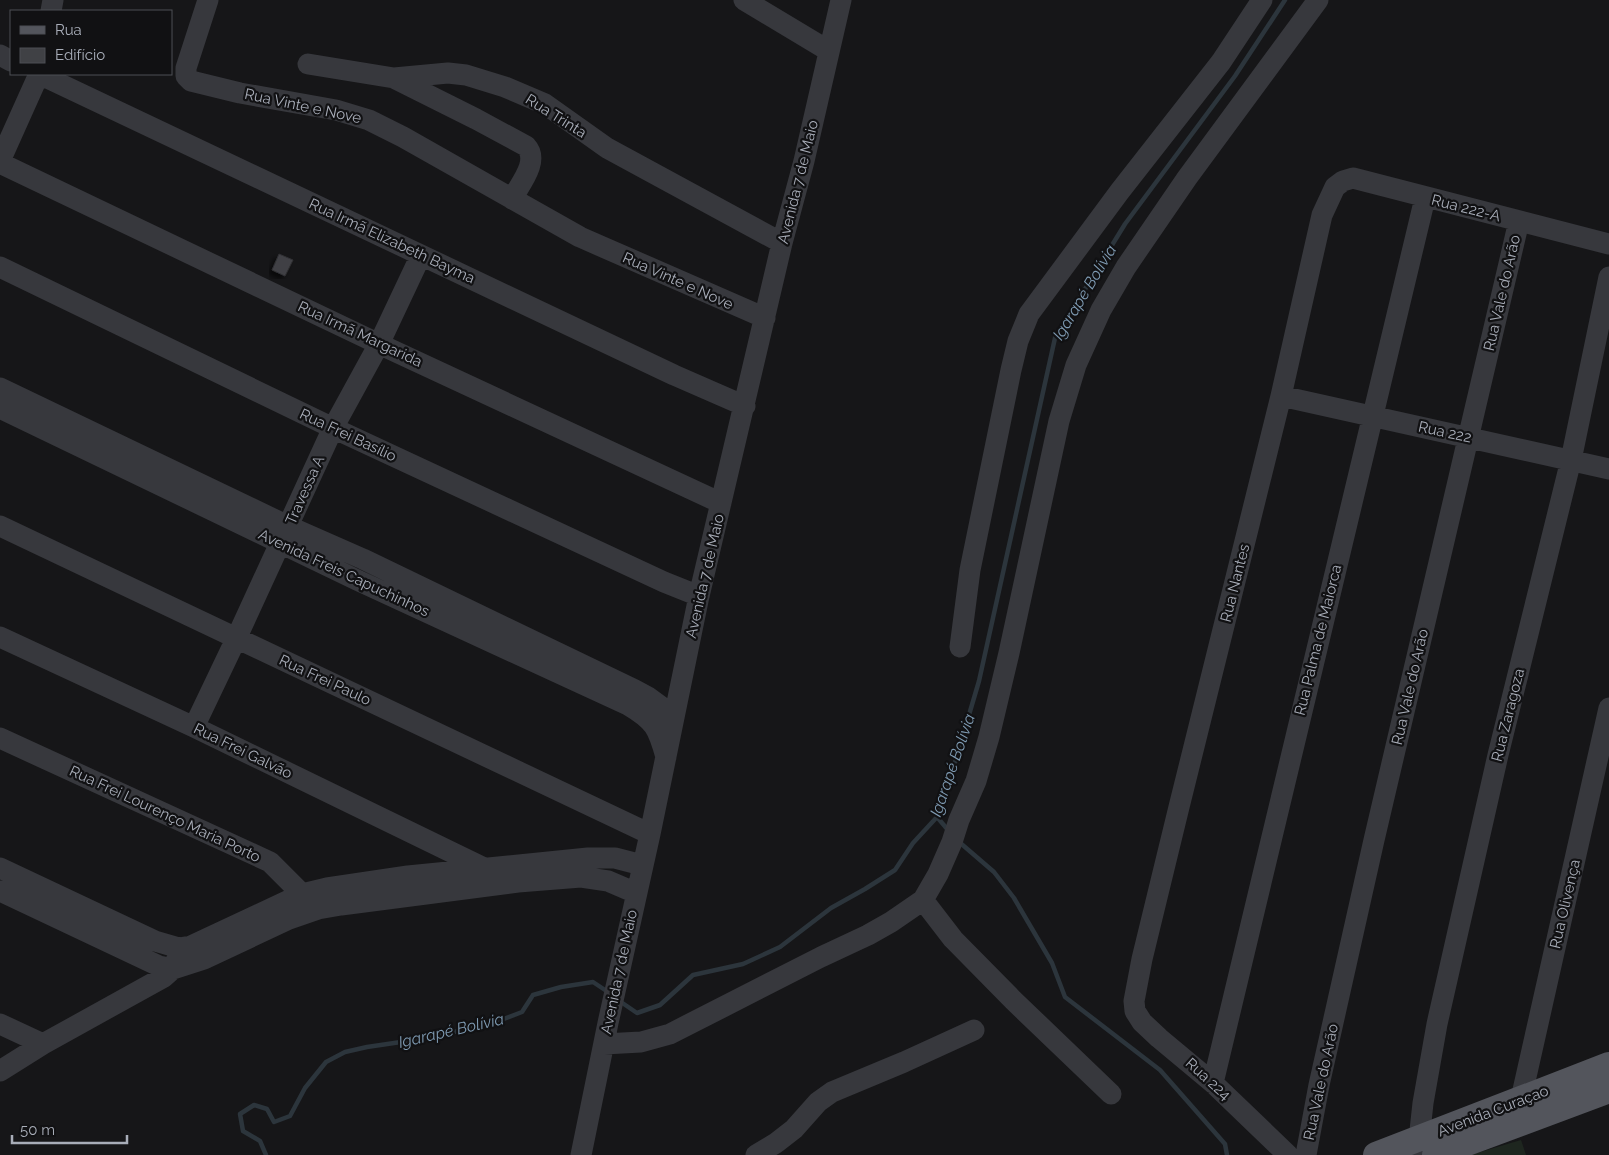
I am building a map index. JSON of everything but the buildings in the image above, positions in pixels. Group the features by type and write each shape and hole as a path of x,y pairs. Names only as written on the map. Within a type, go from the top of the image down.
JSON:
{"main road":[{"name":"Avenida Curaçao","path":"1425,1150 1521,1099 1609,1065"},
{"name":"Avenida Curaçao","path":"1376,1155 1425,1150 1609,1090"}],"street":[{"name":"Rua Vinte e Nove","path":"208,0 186,68 186,76 191,81 240,93 336,110 369,120 403,137 580,237 764,318"},
{"path":"744,0 830,51"},
{"name":"Avenida 7 de Maio","path":"581,1155 699,596 841,0"},
{"path":"960,647 970,570 1007,389 1018,341 1029,314 1120,191 1221,62 1262,0"},
{"path":"604,1044 641,1042 670,1034 821,956 868,935 923,900 938,874 952,842 959,820 976,781 989,737 1059,421 1076,365 1101,310 1126,267 1187,178 1318,0"},
{"name":"Rua Trinta","path":"308,64 394,78 448,73 466,75 498,84 545,104 590,137 627,159 782,242"},
{"path":"0,162 39,75"},
{"name":"Rua Irmã Elizabeth Bayma","path":"41,75 674,375 745,406"},
{"path":"394,78 526,146 532,156 529,169 512,199"},
{"name":"Rua Irmã Margarida","path":"0,162 379,344 721,503"},
{"name":"Rua 222-A","path":"1352,178 1609,244"},
{"name":"Rua Nantes","path":"1134,1001 1142,959 1281,396 1322,215 1335,187 1343,181 1352,178"},
{"name":"Rua Palma de Maiorca","path":"1213,1083 1425,198"},
{"name":"Rua Vale do Arão","path":"1306,1155 1319,1085 1467,437 1519,221"},
{"name":"Travessa A","path":"194,727 333,428 379,344 421,255"},
{"name":"Rua Frei Basílio","path":"0,267 333,428 664,582 699,596"},
{"name":"Rua Zaragoza","path":"1425,1150 1428,1064 1498,755 1571,460 1609,277"},
{"name":"Avenida Freis Capuchinhos","path":"0,388 284,534 365,584 628,705 643,714 654,724 666,759"},
{"name":"Rua 222","path":"1281,396 1609,469"},
{"name":"Avenida Freis Capuchinhos","path":"0,408 284,534 363,559 648,697 674,716"},
{"name":"Rua Frei Paulo","path":"0,526 236,640 324,678 650,834"},
{"name":"Rua Frei Galvão","path":"0,636 194,727 484,868"},
{"name":"Rua Olivença","path":"1521,1099 1609,708"},
{"name":"Rua Frei Lourenço Maria Porto","path":"0,738 270,862 318,909"},
{"path":"0,868 155,941 179,948 191,946 207,939 302,894 327,888 408,876 588,858 615,858 642,865"},
{"path":"0,1071 43,1044 164,977 173,969 204,959 289,920 318,909 518,882 581,877 608,881 636,893"},
{"path":"0,891 159,966 173,969"},
{"path":"923,900 953,939 1013,1000 1111,1094"},
{"path":"173,969 179,948"},
{"name":"Rua 224","path":"1134,1001 1135,1011 1142,1022 1213,1083 1288,1155"},
{"path":"0,1024 43,1044"},
{"path":"756,1155 794,1129 818,1102 832,1092 974,1030"}],"shaded area":[{"path":"1521,1140 1526,1155 1470,1155"}],"waterway":[{"name":"Igarapé Bolívia","path":"618,1000 637,1013 660,1005 693,975 743,964 780,947 831,908 895,870 913,843 937,817 979,681 1055,338 1125,224 1235,76 1285,0"},
{"path":"937,817 948,830"},
{"path":"958,841 994,872 1014,898 1052,963 1065,997 1160,1070 1225,1144 1227,1155"},
{"name":"Igarapé Bolívia","path":"266,1155 260,1141 243,1131 240,1114 254,1105 267,1109 274,1122 290,1116 305,1088 326,1062 345,1052 428,1038 493,1023 522,1012 533,995 561,987 593,982 608,992"}]}
